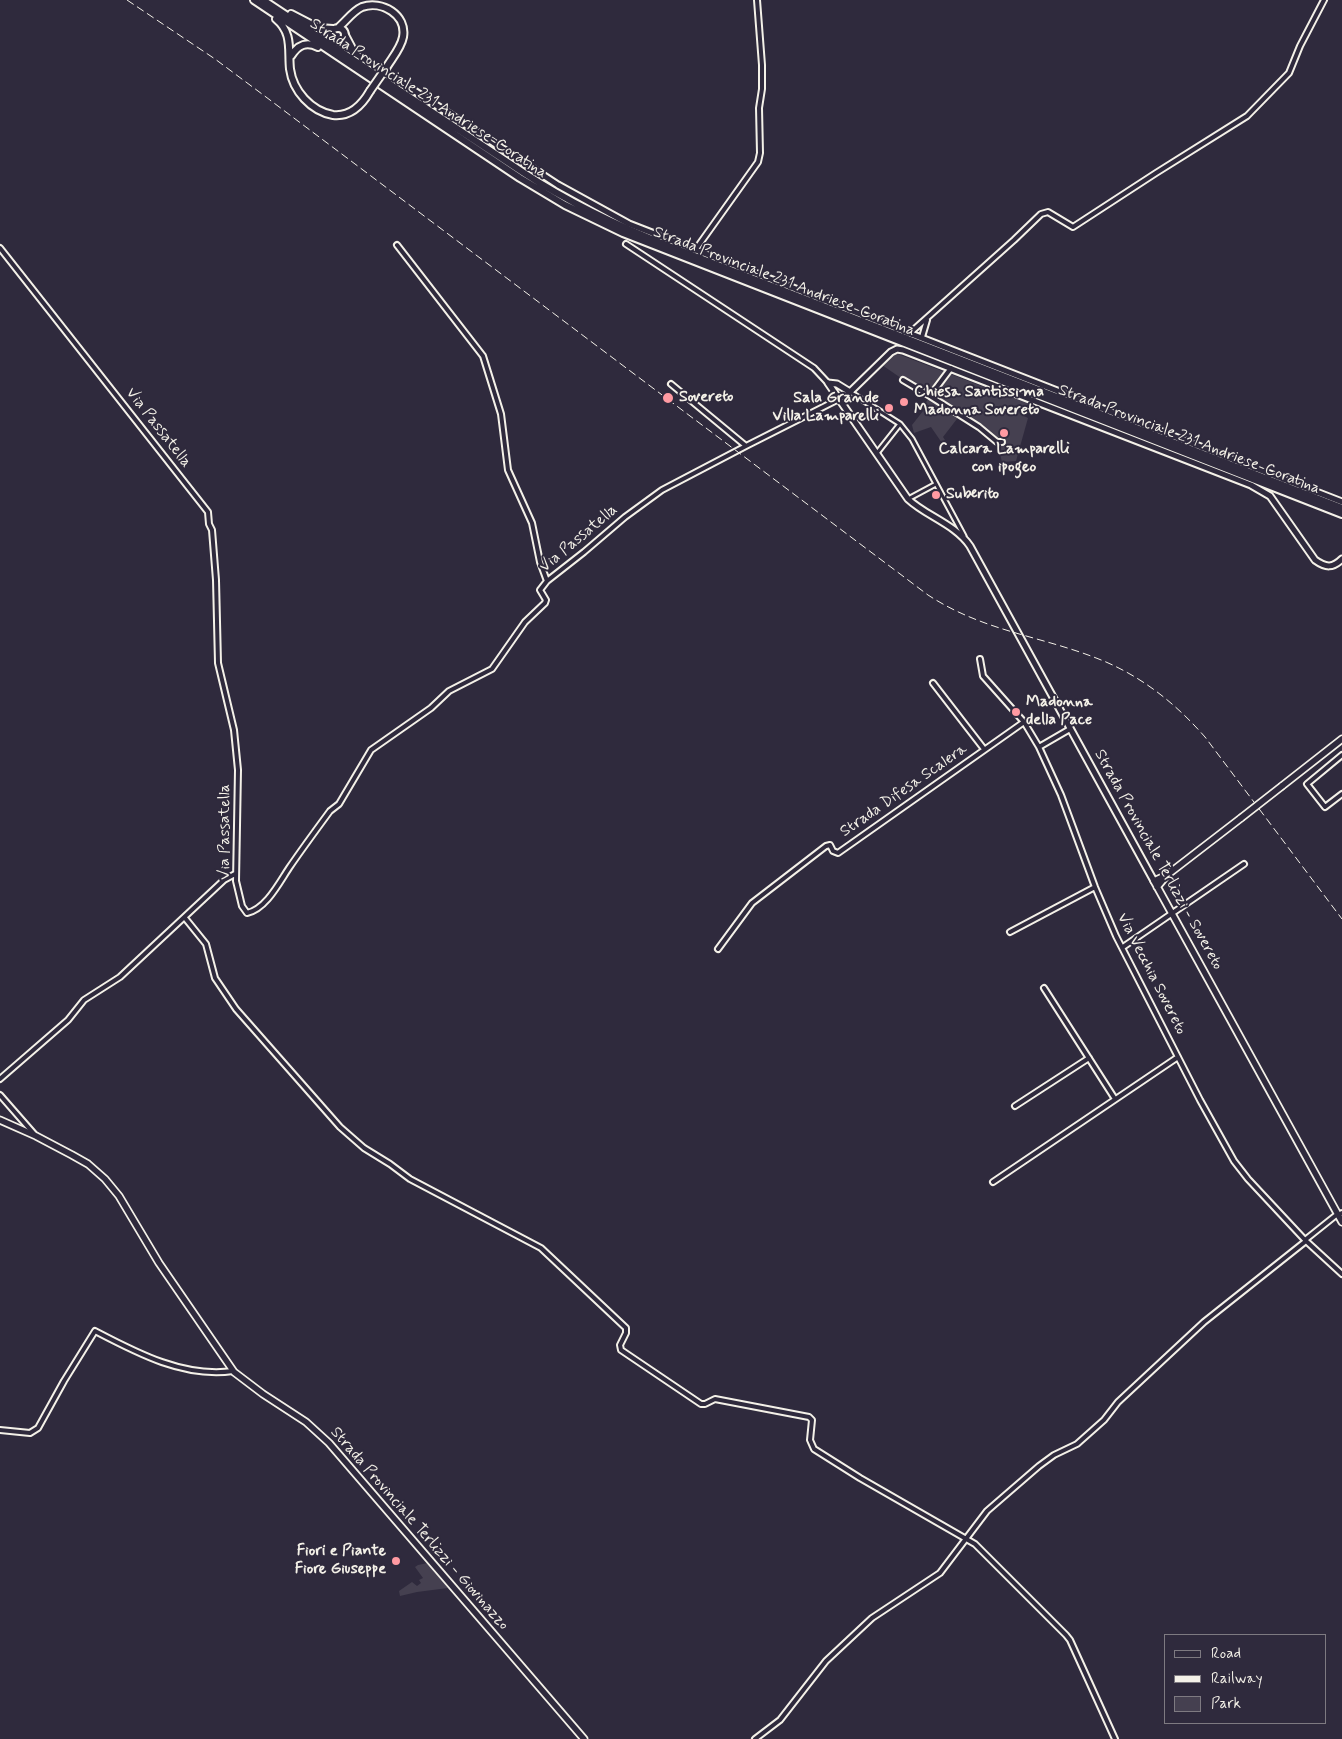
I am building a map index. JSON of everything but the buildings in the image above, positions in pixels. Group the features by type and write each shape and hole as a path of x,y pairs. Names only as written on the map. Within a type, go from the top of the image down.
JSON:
{"highway":[{"path":"252,0 284,26 289,40 291,74 298,91 308,102 324,112 336,115 350,112 360,105 399,48 403,38 403,27 398,17 387,7 374,4 360,8 336,28 331,36 335,41 342,41 346,35 351,16"},
{"name":"Strada Provinciale 231 Andriese-Coratina","path":"252,0 520,178 565,205 601,223 709,268 1342,514"},
{"path":"264,0 316,27 343,29 346,35"},
{"name":"Strada Provinciale 231 Andriese-Coratina","path":"264,0 556,194 596,215 676,249 1342,508"},
{"path":"290,57 298,47 310,44 357,69"},
{"path":"1291,494 1342,518"}],"main road":[{"path":"1157,887 1167,875 1342,740"},
{"path":"1154,880 1167,875"},
{"name":"Strada Provinciale Terlizzi - Sovereto","path":"1154,880 1340,1214 1342,1222"},
{"name":"Strada Provinciale Terlizzi - Giovinazzo","path":"0,1120 72,1154 88,1164 105,1179 119,1196 159,1263 233,1371 262,1394 306,1422 329,1443 507,1652 584,1739"}],"street":[{"path":"696,249 758,162 760,153 759,108 762,89 762,64 756,0"},
{"path":"910,333 928,319 1041,214 1048,212 1073,227 1248,116 1289,73 1300,46 1324,0"},
{"path":"346,35 356,55"},
{"path":"335,41 558,185 629,224 1342,502"},
{"path":"397,244 483,356 501,414 508,470 532,523 540,562 547,580"},
{"path":"626,244 814,368 828,383 837,384 900,424 912,439 966,541"},
{"name":"Via Passatella","path":"0,248 208,512 212,530 216,580 218,664 232,723 238,770 235,874 243,910 246,913 250,913 278,887 287,870 330,811 339,804 371,750 430,708 449,692 492,669 525,622 545,603 545,597 540,590 547,580 625,517 662,490 850,392"},
{"path":"922,337 928,319"},
{"path":"850,392 890,353 902,350 1251,485 1270,496 1315,560 1330,566 1335,565 1342,559"},
{"path":"930,396 951,368"},
{"path":"903,380 979,427 997,442 1002,442"},
{"name":"Strada Provinciale Terlizzi - Sovereto","path":"828,383 908,498 966,541 1154,880"},
{"path":"671,384 746,446"},
{"path":"877,453 900,424"},
{"path":"908,498 936,484"},
{"name":"Via Vecchia Sovereto","path":"980,659 983,676 1024,722 1039,747 1061,795 1095,887 1123,947 1200,1100 1234,1161 1255,1188 1306,1241 1342,1274"},
{"path":"933,683 984,750"},
{"name":"Strada Difesa Scalera","path":"718,949 752,903 826,846 830,846 833,851 838,853 1024,722"},
{"path":"1039,747 1070,729"},
{"path":"1342,755 1307,784 1324,807 1342,794"},
{"path":"1123,947 1244,864"},
{"path":"0,1080 68,1020 84,1000 120,977 224,880 235,874"},
{"path":"1010,932 1095,887"},
{"path":"185,918 206,944 215,978 236,1009 340,1127 364,1148 415,1182 541,1248 626,1328 626,1334 620,1345 621,1350 701,1404 715,1400 809,1417 812,1420 810,1440 814,1449 980,1548 1070,1640 1115,1739"},
{"path":"1044,988 1115,1100"},
{"path":"993,1182 1178,1057"},
{"path":"1015,1106 1088,1058"},
{"path":"0,1095 36,1136"},
{"path":"755,1739 780,1720 826,1660 872,1618 940,1573 992,1507 1039,1466 1054,1455 1077,1444 1104,1420 1118,1402 1204,1322 1340,1214"},
{"path":"0,1430 30,1433 38,1428 73,1365 96,1331 127,1348 182,1368 216,1373 233,1371"}],"green space":[{"path":"895,353 1029,404 1022,415 1028,418 1016,461 1002,462 998,446 992,438 960,415 943,437 945,440 942,443 931,427 914,433 912,425 930,398 882,365"},
{"path":"428,1563 448,1588 400,1596 399,1591 412,1582 417,1586 421,1583 419,1580 423,1578 415,1567"}],"railway":[{"path":"127,0 215,59 928,595 972,618 1106,662 1134,676 1160,694 1205,737 1342,919"}],"place":[{"name":"Sovereto","path":"668,398"},
{"name":"Chiesa Santissima Madonna Sovereto","path":"904,402"},
{"name":"Sala Grande Villa Lamparelli","path":"889,408"},
{"name":"Calcara Lamparelli con ipogeo","path":"1004,433"},
{"name":"Suberito","path":"936,495"},
{"name":"Madonna della Pace","path":"1016,712"},
{"name":"Fiori e Piante Fiore Giuseppe","path":"396,1561"}]}
